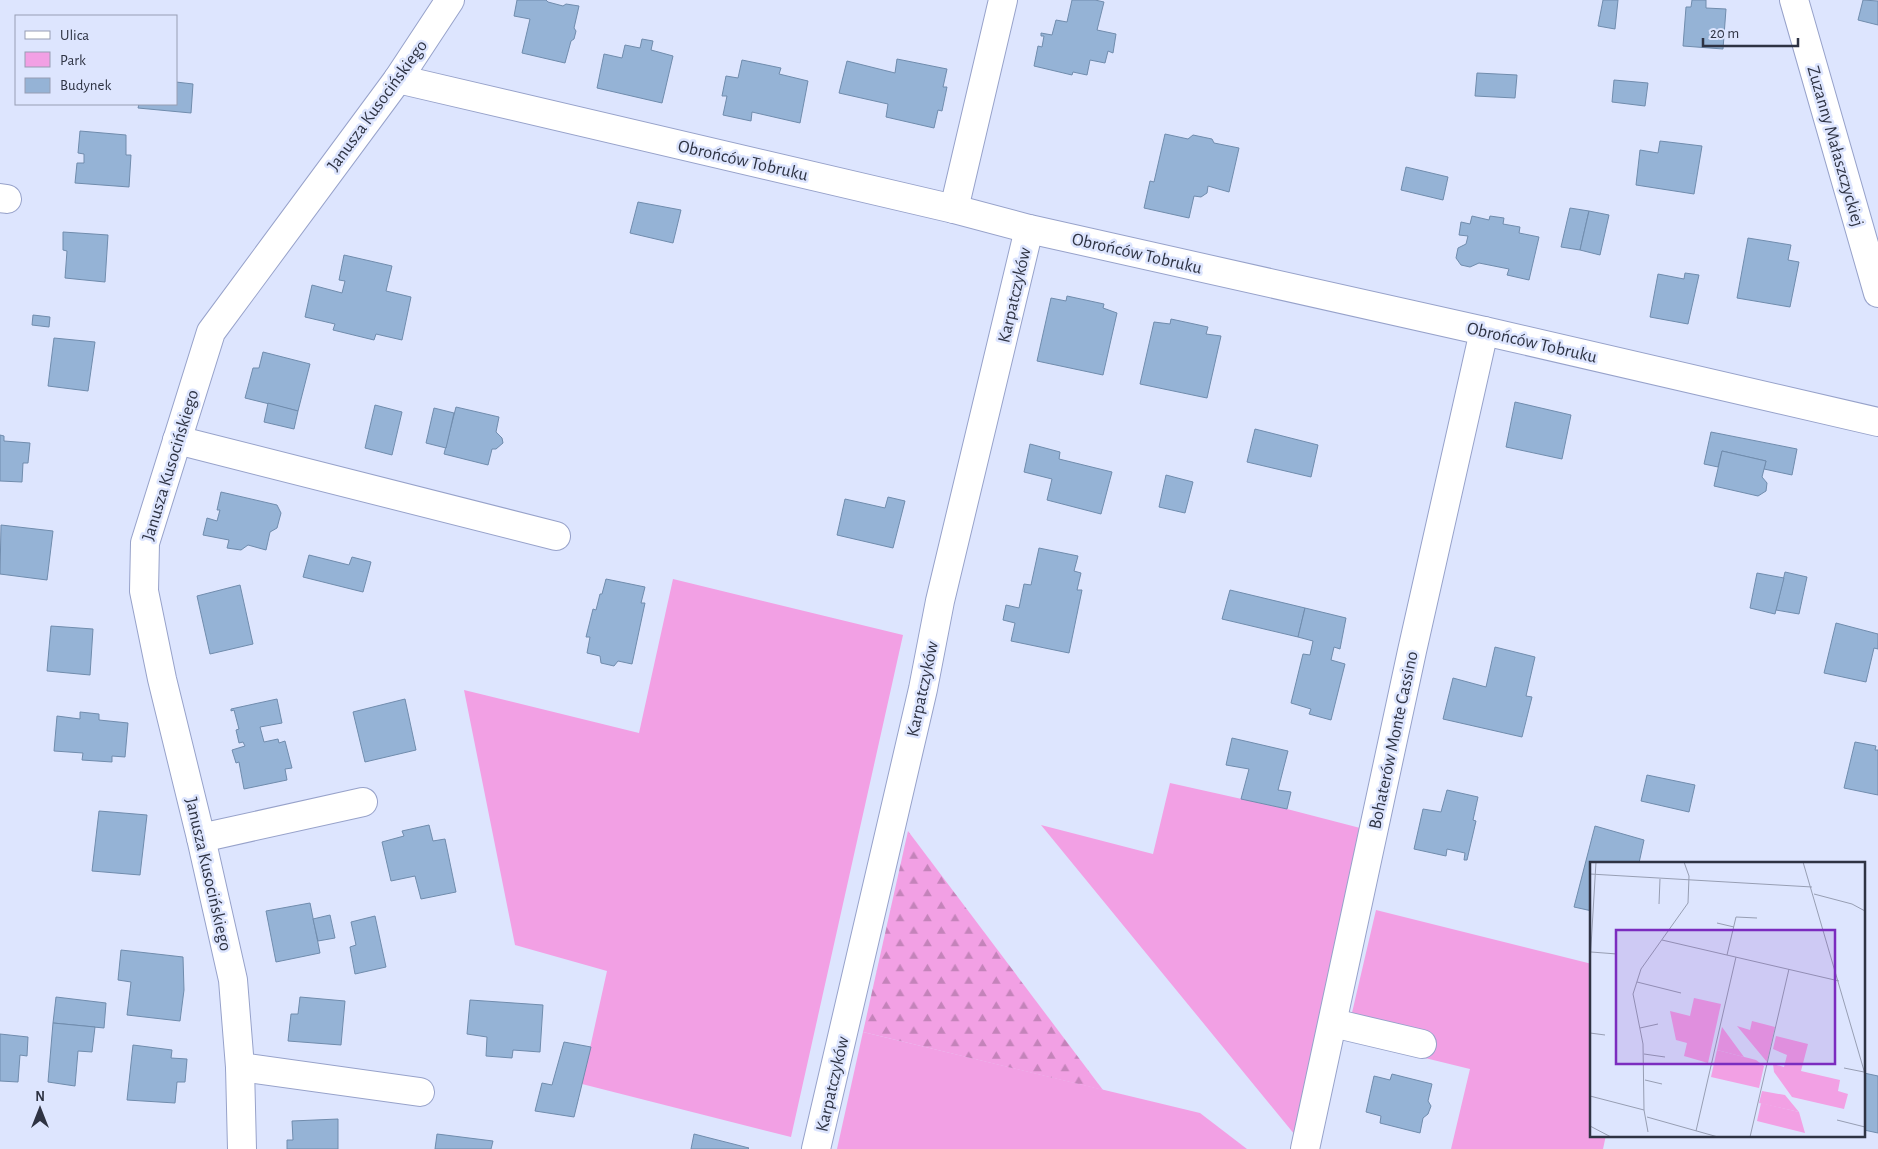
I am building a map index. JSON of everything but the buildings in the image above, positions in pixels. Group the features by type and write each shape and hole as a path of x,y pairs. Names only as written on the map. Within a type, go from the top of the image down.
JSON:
{"street":[{"name":"Janusza Kusocińskiego","path":"242,1149 240,1066 233,980 162,679 144,591 145,543 211,332 398,79 450,0"},
{"path":"954,209 1003,0"},
{"name":"Zuzanny Małaszczyckiej","path":"1794,0 1878,292"},
{"name":"Obrońców Tobruku","path":"398,79 954,209 1029,229 1878,422"},
{"name":"Karpatczyków","path":"816,1149 923,689 940,601 1029,229"},
{"name":"Bohaterów Monte Cassino","path":"1305,1149 1412,651 1484,331"},
{"path":"177,440 556,536"},
{"path":"201,838 362,802"},
{"path":"1333,1023 1422,1044"},
{"path":"240,1066 420,1092"}],"green space":[{"path":"673,579 903,635 791,1137 582,1084 607,971 515,945 464,690 639,733"},
{"path":"1170,783 1287,809 1364,829 1295,1135 1041,825 1153,854"},
{"path":"908,831 1103,1090 863,1032"},
{"path":"1376,910 1590,964 1590,1136 1606,1136 1603,1149 1451,1149 1470,1069 1425,1058 1432,1035 1351,1017"},
{"path":"863,1032 1200,1113 1247,1149 837,1149"}]}
